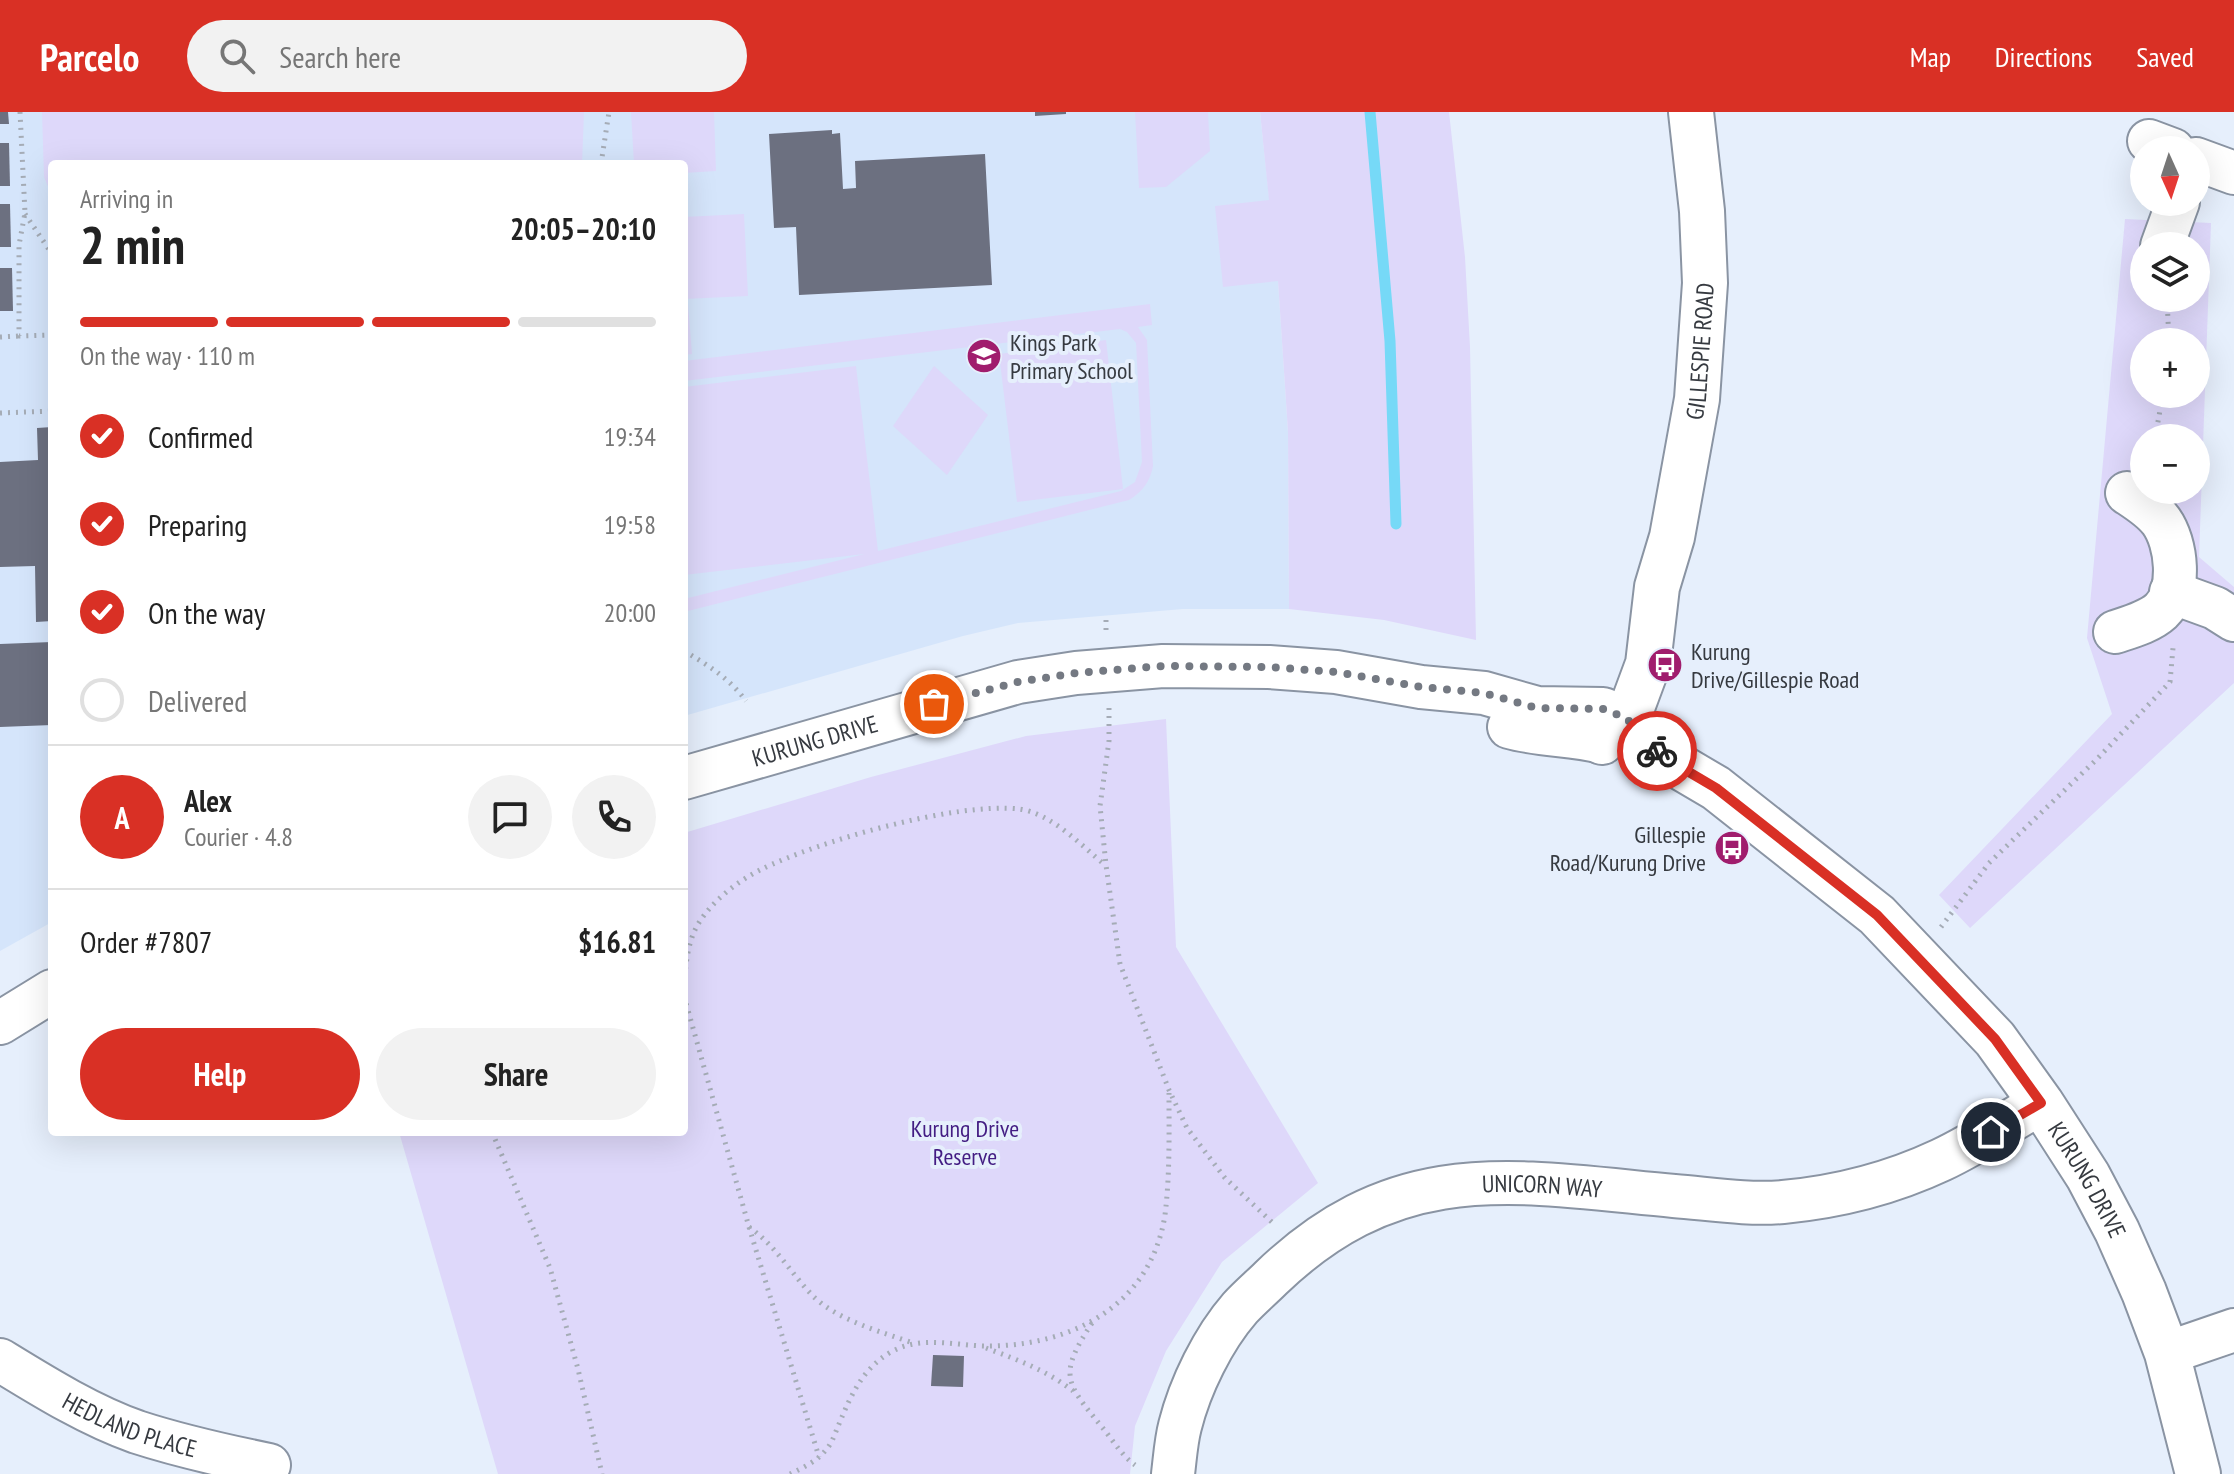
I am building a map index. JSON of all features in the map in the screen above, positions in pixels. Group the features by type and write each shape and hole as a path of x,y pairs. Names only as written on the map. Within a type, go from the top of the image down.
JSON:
{"street":[{"name":"GILLESPIE ROAD","path":"1610,723 1648,664 1657,587 1672,537 1697,399 1705,283 1702,211 1691,112"},
{"path":"2210,164 2234,173"},
{"path":"2115,632 2136,625 2162,610 2171,592 2175,569 2172,546 2163,523 2146,505 2127,493"},
{"path":"2171,592 2215,608 2234,620"},
{"name":"KURUNG DRIVE","path":"688,777 1018,682 1107,670 1200,665 1336,672 1421,687 1511,727 1535,734 1587,738 1610,723 1716,788 1877,915 1995,1039 2088,1176 2117,1231 2167,1353 2198,1474"},
{"path":"0,1023 48,993"},
{"name":"UNICORN WAY","path":"1160,1472 1198,1377 1239,1309 1302,1250 1339,1224 1378,1204 1419,1191 1509,1181 1742,1203 1783,1202 1825,1196 1884,1183 1942,1160 2041,1103"},
{"path":"2167,1353 2234,1330"},
{"name":"HEDLAND PLACE","path":"0,1360 80,1407 135,1431 199,1450 269,1465"}],"path":[{"path":"19,336 19,245 25,213 20,112"},
{"path":"602,160 609,112"},
{"path":"25,213 48,248"},
{"path":"0,337 48,335"},
{"path":"0,413 48,411"},
{"path":"1918,956 1989,863 2098,758 2170,682 2173,649 2171,592"},
{"path":"1106,620 1109,741 1100,806 1120,964 1187,1128 1225,1178 1302,1250"},
{"path":"688,653 713,668 746,701"},
{"path":"688,951 696,927 727,891 757,871 797,854 863,834 942,815 986,809 1021,809 1049,821 1106,865"},
{"path":"688,1010 749,1227 819,1457"},
{"path":"1074,1392 1071,1363 1074,1351 1093,1323 1138,1282 1159,1237 1168,1171 1169,1090"},
{"path":"494,1136 550,1268 578,1369 602,1474"},
{"path":"749,1227 768,1240 814,1297 852,1321 914,1343"},
{"path":"790,1474 819,1457 833,1439 860,1381 871,1366 893,1351 914,1343 1024,1345 1052,1340 1093,1323"},
{"path":"981,1346 1025,1361 1051,1374 1074,1392 1131,1463 1160,1472"}],"shaded area":[{"name":"Kings Park Primary School","path":"0,112 1260,112 1278,281 1288,432 1289,609 1183,609 1018,623 688,715 688,160 48,160 48,924 0,951"}],"green space":[{"path":"42,112 584,112 582,160 48,160 48,186 44,177"},
{"path":"631,112 714,112 716,171 688,173 688,160 634,160"},
{"path":"1135,112 1208,112 1210,151 1166,187 1139,188"},
{"path":"1260,112 1449,112 1465,257 1470,347 1476,640 1384,620 1289,609 1288,432 1278,281 1223,287 1215,206 1269,200"},
{"path":"744,214 748,296 688,299 688,217"},
{"path":"2125,219 2211,223 2210,251 2210,232 2130,232 2130,312 2208,312 2207,328 2130,328 2130,408 2204,408 2204,424 2130,424 2130,504 2201,504 2199,557 2234,587 2234,683 1970,928 1939,895 2112,714 2087,638"},
{"path":"688,304 692,354 688,354"},
{"path":"1150,304 1152,325 1138,327 1147,340 1153,466 1145,486 1129,500 688,611 688,598 864,554 688,575 688,387 856,366 878,551 1121,491 1135,482 1142,462 1136,343 1120,329 688,381 688,361"},
{"path":"1106,340 1123,489 1017,502 999,354"},
{"path":"934,366 988,415 947,475 893,426"},
{"name":"Kurung Drive Reserve","path":"1166,719 1176,947 1318,1183 1222,1262 1166,1351 1135,1426 1130,1474 498,1474 400,1136 688,1136 688,832 871,777 1026,736"}],"building":[{"path":"0,112 8,112 9,124 0,124"},
{"path":"1035,112 1066,112 1066,114 1035,116"},
{"path":"832,130 832,134 840,133 843,189 856,188 855,161 985,154 992,285 799,295 796,227 774,228 769,134"},
{"path":"0,143 9,143 10,186 0,186"},
{"path":"0,204 10,204 11,247 0,247"},
{"path":"0,268 12,268 13,311 0,311"},
{"path":"48,427 48,621 36,622 35,566 0,567 0,462 38,460 37,428"},
{"path":"48,642 48,725 0,727 0,644"},
{"path":"933,1355 964,1356 963,1387 931,1386"}],"waterway":[{"path":"1370,112 1390,341 1396,524"}],"way so far":[{"path":"934,704 1018,682 1076,673 1163,666 1269,667 1336,672 1421,687 1484,693 1537,708 1603,709 1626,718 1657,751"}],"place":[{"name":"Kings Park Primary School","path":"984,356"},
{"name":"Kurung Drive/Gillespie Road","path":"1665,665"},
{"name":"Gillespie Road/Kurung Drive","path":"1732,848"}],"route":[{"path":"1657,751 1716,788 1877,915 1995,1039 2041,1103 1991,1132"}]}
